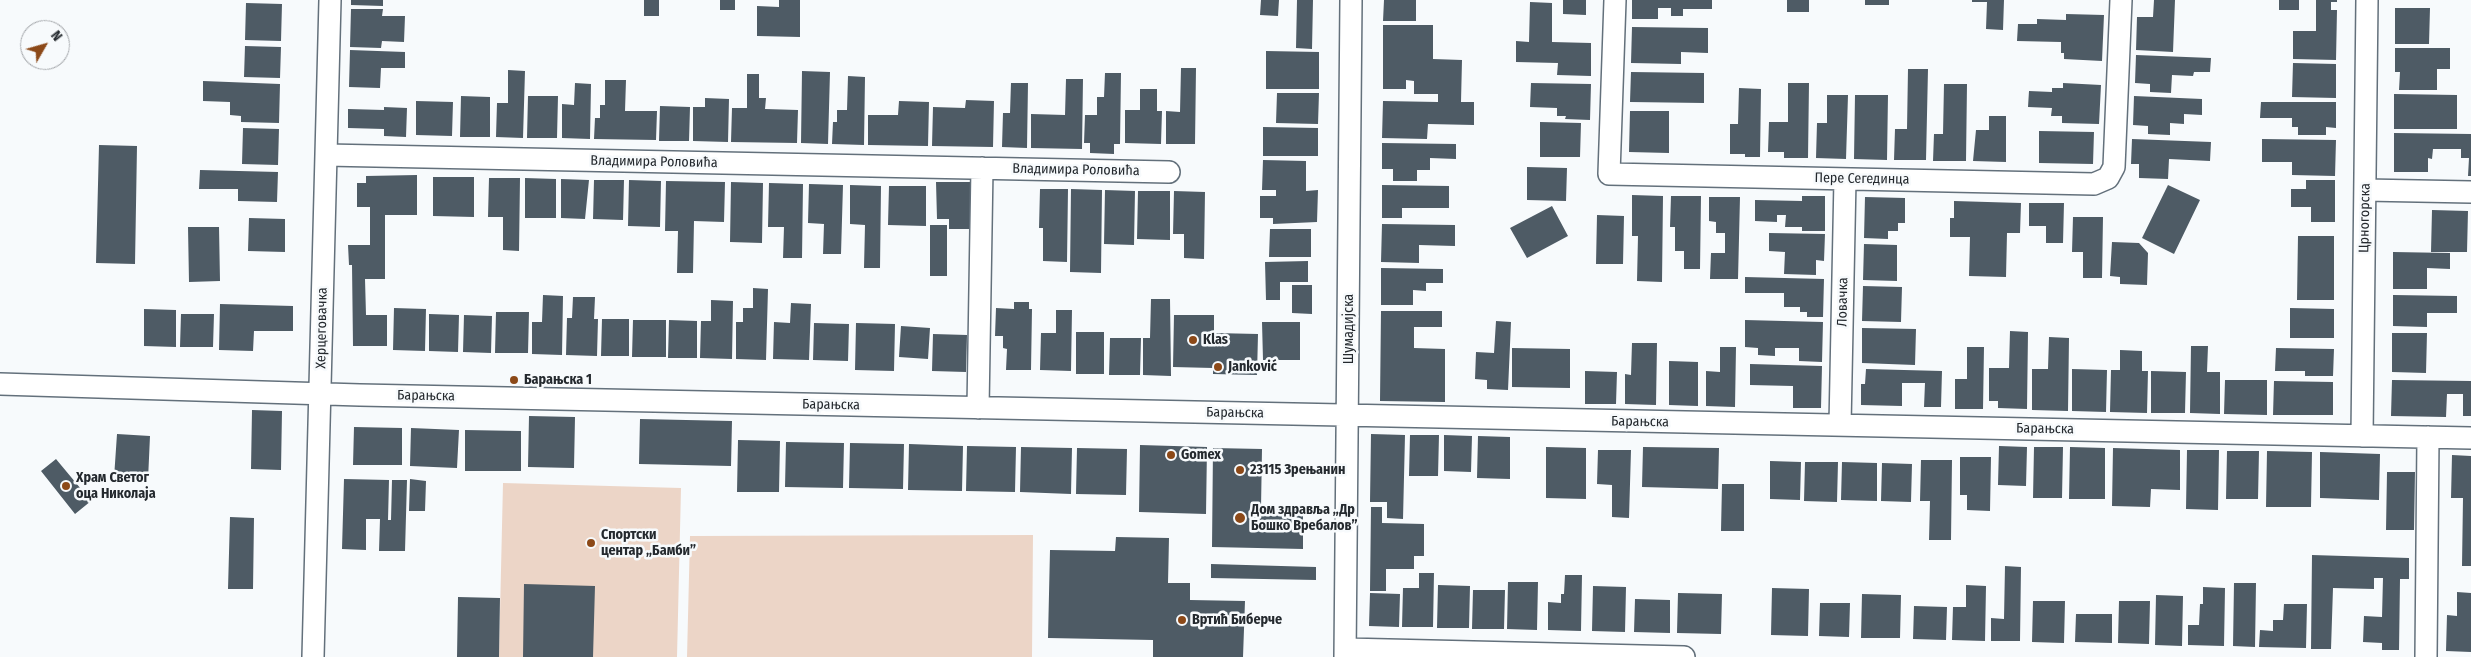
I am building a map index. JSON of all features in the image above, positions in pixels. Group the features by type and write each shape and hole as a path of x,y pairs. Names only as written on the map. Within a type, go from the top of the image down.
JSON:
{"street":[{"name":"Херцеговачка","path":"314,657 330,0"},
{"name":"Шумадијска","path":"1346,653 1351,0"},
{"name":"Пере Сегединца","path":"1615,0 1609,174 2094,184 2108,178 2114,167 2121,0"},
{"name":"Црногорска","path":"2362,436 2367,0"},
{"name":"Владимира Роловића","path":"326,155 1169,172"},
{"path":"978,408 982,168"},
{"name":"Ловачка","path":"1840,425 1845,179"},
{"path":"2365,190 2471,192"},
{"name":"Барањска","path":"0,384 320,394 2471,438"},
{"path":"2426,657 2428,437"},
{"path":"1346,653 1684,657"}],"shaded area":[{"name":"Спортски центар „Бамби”","path":"503,483 681,488 677,657 499,657"},
{"path":"1033,535 1032,657 687,657 690,536"}],"building":[{"path":"351,0 383,0 383,6 351,5"},
{"path":"644,0 659,0 659,16 644,16"},
{"path":"720,0 735,0 735,10 720,10"},
{"path":"779,0 800,0 800,37 757,36 757,6 779,7"},
{"path":"1261,0 1279,0 1278,16 1260,15"},
{"path":"1297,0 1313,0 1312,49 1296,48"},
{"path":"1384,0 1416,0 1416,21 1383,21"},
{"path":"1563,0 1586,0 1586,15 1563,14"},
{"path":"1632,0 1712,0 1712,9 1683,9 1683,16 1671,16 1671,8 1658,8 1658,19 1632,19"},
{"path":"1787,0 1809,0 1809,12 1787,12"},
{"path":"1865,0 1889,0 1889,5 1865,5"},
{"path":"1972,0 2004,0 2003,30 1986,29 1987,2 1972,2"},
{"path":"2154,0 2175,0 2173,52 2136,50 2137,17 2153,17"},
{"path":"2279,0 2299,0 2299,10 2279,10"},
{"path":"2316,0 2337,0 2337,2 2331,2 2331,10 2337,10 2336,60 2293,59 2293,31 2316,31"},
{"path":"1530,2 1552,3 1552,42 1591,43 1591,76 1557,75 1558,63 1516,62 1516,41 1529,42"},
{"path":"246,3 282,4 281,41 245,40"},
{"path":"2395,8 2430,8 2429,44 2395,44"},
{"path":"351,9 383,9 382,16 405,16 404,42 382,41 381,48 350,47"},
{"path":"2066,14 2104,15 2102,61 2064,59 2064,53 2061,53 2061,42 2017,41 2018,24 2037,24 2037,19 2066,20"},
{"path":"1383,25 1433,25 1433,59 1462,60 1461,102 1474,102 1474,125 1428,124 1427,139 1382,138 1383,101 1438,102 1438,94 1414,94 1414,81 1406,80 1406,89 1383,89"},
{"path":"1632,27 1708,28 1708,53 1681,52 1681,64 1631,63"},
{"path":"245,46 281,47 280,78 244,77"},
{"path":"2395,48 2450,48 2450,69 2437,69 2437,90 2399,90 2400,72 2395,72"},
{"path":"350,50 405,52 405,68 381,68 380,88 349,87"},
{"path":"1266,51 1319,52 1319,89 1266,89"},
{"path":"2136,55 2211,58 2210,72 2194,72 2193,76 2172,75 2171,93 2150,92 2150,84 2135,83"},
{"path":"2293,63 2336,64 2336,98 2292,97"},
{"path":"1181,68 1196,68 1195,144 1166,144 1166,111 1180,112"},
{"path":"1908,69 1928,69 1926,160 1894,160 1895,129 1907,129"},
{"path":"508,70 525,71 523,138 496,137 497,103 508,103"},
{"path":"802,71 830,72 828,144 801,143"},
{"path":"1631,72 1704,73 1704,103 1630,102"},
{"path":"1105,73 1121,73 1120,144 1114,144 1114,154 1090,153 1090,143 1084,143 1085,115 1097,115 1097,97 1104,97"},
{"path":"747,74 759,74 759,98 766,98 765,109 798,110 797,143 731,142 732,108 747,108"},
{"path":"848,76 865,77 864,145 832,144 833,122 837,122 837,110 847,110"},
{"path":"1066,79 1083,79 1082,149 1031,148 1031,114 1065,115"},
{"path":"605,80 626,80 625,111 657,111 656,140 594,139 595,118 600,118 600,105 605,105"},
{"path":"203,81 280,84 279,123 241,122 241,116 230,115 230,102 203,101"},
{"path":"575,83 591,84 590,139 562,138 562,104 574,105"},
{"path":"1011,83 1028,83 1027,148 1002,147 1003,113 1010,113"},
{"path":"1531,83 1591,84 1590,120 1565,119 1566,116 1557,116 1557,108 1530,107"},
{"path":"1788,83 1809,83 1808,158 1784,158 1784,152 1768,152 1769,122 1788,122"},
{"path":"2063,83 2101,85 2099,124 2062,123 2062,116 2051,116 2052,108 2028,107 2029,91 2052,92 2052,88 2063,88"},
{"path":"1944,84 1967,84 1966,161 1933,161 1934,134 1943,134"},
{"path":"1739,88 1761,89 1760,157 1730,154 1730,124 1738,124"},
{"path":"1140,89 1157,89 1157,111 1162,111 1161,144 1125,143 1125,110 1140,110"},
{"path":"1277,93 1319,93 1318,124 1276,123"},
{"path":"2394,94 2457,95 2457,129 2394,129"},
{"path":"1827,95 1848,95 1846,159 1816,158 1817,123 1827,123"},
{"path":"1855,95 1888,95 1887,160 1854,159"},
{"path":"461,96 490,97 490,137 460,137"},
{"path":"528,96 558,96 557,138 527,138"},
{"path":"2134,96 2202,99 2202,115 2184,114 2184,124 2170,123 2170,135 2148,134 2148,126 2133,125"},
{"path":"705,98 729,99 728,142 693,141 693,107 705,107"},
{"path":"966,100 994,101 993,147 932,146 933,107 965,108"},
{"path":"416,101 453,102 452,136 416,135"},
{"path":"899,101 929,102 928,146 868,145 868,115 898,115"},
{"path":"2261,102 2336,102 2336,128 2326,127 2326,135 2298,135 2298,127 2292,127 2292,118 2260,118"},
{"path":"660,106 690,107 689,141 659,141"},
{"path":"384,107 407,108 406,137 384,136 384,129 348,128 348,109 384,110"},
{"path":"1630,111 1669,111 1669,153 1629,152"},
{"path":"1989,116 2006,116 2006,162 1973,161 1976,130 1989,130"},
{"path":"1540,122 1581,123 1580,157 1540,157"},
{"path":"1263,127 1318,128 1318,156 1263,156"},
{"path":"243,128 279,129 278,165 242,164"},
{"path":"2039,131 2094,132 2093,164 2039,163"},
{"path":"2394,133 2471,134 2471,176 2468,176 2469,158 2461,158 2461,149 2433,149 2432,159 2428,158 2428,172 2394,172"},
{"path":"2132,139 2211,142 2210,161 2169,159 2168,179 2139,178 2139,164 2131,164"},
{"path":"2262,139 2336,140 2335,176 2292,175 2292,162 2262,162"},
{"path":"1382,143 1456,144 1456,159 1430,158 1430,170 1417,170 1417,181 1393,181 1393,169 1382,169"},
{"path":"99,145 137,146 135,264 96,263"},
{"path":"1263,160 1306,161 1306,191 1318,190 1317,222 1273,224 1273,218 1260,218 1260,196 1276,196 1276,190 1262,190"},
{"path":"1527,167 1567,168 1566,201 1527,200"},
{"path":"200,170 278,172 277,202 238,201 238,189 199,189"},
{"path":"417,175 417,215 385,215 385,279 365,279 366,315 387,315 387,346 353,346 352,265 349,265 348,245 370,245 370,207 357,207 357,183 366,183 366,176"},
{"path":"433,177 474,177 474,217 433,216"},
{"path":"489,178 520,178 519,251 503,250 503,217 488,217"},
{"path":"525,178 556,179 556,218 525,218"},
{"path":"561,179 589,180 585,219 561,218"},
{"path":"594,180 624,180 623,220 593,219"},
{"path":"629,180 661,181 660,227 628,226"},
{"path":"2306,180 2335,180 2335,222 2311,222 2311,207 2291,207 2291,189 2306,189"},
{"path":"666,181 725,182 724,222 694,221 693,273 677,273 678,231 665,231"},
{"path":"731,182 763,183 762,243 730,242"},
{"path":"936,182 973,182 974,229 949,229 949,219 937,219"},
{"path":"769,183 803,184 802,258 783,258 784,227 768,227"},
{"path":"809,184 843,185 841,254 823,254 824,224 808,223"},
{"path":"850,185 881,186 880,268 864,268 865,225 850,224"},
{"path":"1382,185 1449,186 1449,208 1402,208 1402,218 1382,218"},
{"path":"2168,185 2200,200 2174,254 2142,238"},
{"path":"889,186 926,186 926,226 888,225"},
{"path":"1040,189 1068,189 1067,262 1043,261 1043,228 1039,228"},
{"path":"1071,189 1102,190 1101,273 1070,272"},
{"path":"1105,190 1135,191 1134,245 1104,244"},
{"path":"1138,191 1170,191 1170,240 1137,239"},
{"path":"1174,191 1205,192 1204,259 1184,258 1184,234 1173,234"},
{"path":"1632,195 1663,196 1662,282 1637,281 1638,236 1632,236"},
{"path":"1671,196 1701,196 1700,269 1684,269 1684,251 1675,251 1675,227 1670,227"},
{"path":"1802,196 1825,196 1825,231 1802,231 1802,227 1785,227 1786,215 1777,215 1777,222 1755,221 1755,200 1802,201"},
{"path":"1709,197 1740,197 1738,279 1710,279 1711,253 1725,253 1725,233 1716,233 1716,222 1709,221"},
{"path":"1865,197 1905,198 1905,223 1898,223 1898,231 1888,231 1888,239 1864,238"},
{"path":"1954,201 2021,203 2020,233 2007,233 2006,277 1969,276 1970,237 1950,237 1950,218 1954,218"},
{"path":"2029,203 2064,203 2063,243 2046,243 2046,226 2029,226"},
{"path":"1552,206 1568,236 1527,258 1510,228"},
{"path":"2432,210 2468,211 2467,252 2431,252"},
{"path":"1597,215 1624,216 1623,264 1596,264"},
{"path":"2073,217 2103,217 2102,278 2083,278 2083,252 2072,252"},
{"path":"249,218 285,219 285,252 248,251"},
{"path":"1382,224 1455,225 1455,246 1419,245 1419,263 1381,262"},
{"path":"930,225 947,225 947,276 930,276"},
{"path":"188,227 219,227 220,281 189,282"},
{"path":"1270,229 1311,229 1311,257 1269,257"},
{"path":"1769,233 1825,234 1824,261 1816,260 1816,275 1784,274 1785,252 1769,251"},
{"path":"2298,236 2334,236 2334,300 2297,300"},
{"path":"2112,242 2139,243 2148,253 2147,285 2120,284 2120,277 2110,276"},
{"path":"1864,244 1897,245 1897,281 1863,280"},
{"path":"2393,252 2450,253 2450,269 2427,268 2427,289 2393,289"},
{"path":"1308,261 1308,282 1280,282 1280,300 1266,300 1265,262"},
{"path":"1381,268 1443,269 1443,283 1426,283 1426,291 1413,290 1413,305 1381,305"},
{"path":"1745,277 1824,279 1823,317 1807,317 1807,312 1800,312 1800,307 1784,307 1784,293 1745,293"},
{"path":"1292,285 1312,285 1312,314 1292,313"},
{"path":"1863,286 1902,287 1901,322 1862,321"},
{"path":"753,288 768,289 766,360 736,359 736,322 743,322 743,308 753,308"},
{"path":"543,295 563,296 562,355 532,354 532,322 542,322"},
{"path":"2393,295 2457,296 2457,313 2427,313 2427,327 2393,326"},
{"path":"573,297 595,297 594,319 598,319 597,356 566,355 567,318 572,318"},
{"path":"1151,299 1170,299 1171,376 1143,375 1143,338 1150,338"},
{"path":"711,300 733,301 732,359 700,358 701,321 711,321"},
{"path":"1014,302 1029,302 1029,309 1032,309 1031,370 1006,370 1007,349 1003,348 1003,336 995,336 996,308 1014,309"},
{"path":"791,303 811,304 809,360 773,359 774,322 790,323"},
{"path":"220,304 293,306 293,331 254,331 253,351 219,350"},
{"path":"394,308 426,309 425,351 393,350"},
{"path":"2290,308 2334,309 2334,338 2290,338"},
{"path":"144,309 176,310 176,347 144,346"},
{"path":"1056,310 1072,310 1071,371 1040,370 1041,333 1056,333"},
{"path":"1381,311 1442,311 1442,327 1414,327 1414,348 1445,349 1445,402 1380,401"},
{"path":"496,312 529,312 528,353 495,353"},
{"path":"181,314 214,314 213,347 180,347"},
{"path":"429,314 459,315 458,352 429,351"},
{"path":"464,315 492,316 491,353 463,352"},
{"path":"1174,315 1214,315 1214,333 1258,334 1257,375 1213,374 1213,368 1173,367"},
{"path":"602,319 629,319 629,356 601,356"},
{"path":"633,320 666,320 666,357 632,357"},
{"path":"669,320 697,321 697,358 668,358"},
{"path":"1745,320 1823,322 1822,362 1799,361 1799,348 1775,348 1775,356 1758,355 1758,348 1745,347"},
{"path":"1496,321 1511,322 1508,390 1487,389 1487,380 1475,379 1476,352 1494,353"},
{"path":"1262,322 1300,322 1300,360 1263,360"},
{"path":"814,323 849,324 848,361 813,360"},
{"path":"856,323 895,324 894,371 855,370"},
{"path":"901,326 930,328 928,359 899,357"},
{"path":"1862,328 1916,329 1915,365 1862,363"},
{"path":"2010,331 2028,332 2027,409 1998,408 1998,401 1989,401 1989,368 2009,368"},
{"path":"1076,332 1104,332 1104,374 1076,374"},
{"path":"2392,333 2427,333 2426,373 2392,372"},
{"path":"933,334 967,335 966,372 932,371"},
{"path":"2049,337 2069,338 2068,411 2032,410 2032,369 2048,369"},
{"path":"1110,338 1141,338 1140,375 1109,375"},
{"path":"1632,343 1657,343 1656,405 1625,404 1625,374 1631,375"},
{"path":"2191,346 2208,346 2207,372 2220,372 2220,414 2190,413"},
{"path":"1720,347 1736,347 1735,407 1706,406 1706,371 1720,372"},
{"path":"1967,347 1984,347 1983,409 1955,409 1955,379 1967,379"},
{"path":"1512,348 1570,349 1570,388 1512,387"},
{"path":"2276,348 2334,349 2333,376 2305,376 2305,371 2275,371"},
{"path":"2120,350 2142,351 2142,371 2148,371 2147,413 2110,412 2111,370 2120,370"},
{"path":"1669,361 1698,362 1698,406 1669,405"},
{"path":"1750,364 1822,366 1821,408 1793,408 1793,386 1750,385"},
{"path":"1866,369 1942,371 1941,407 1924,407 1925,383 1902,383 1902,406 1861,405 1861,384 1865,384"},
{"path":"2072,369 2107,370 2106,412 2072,411"},
{"path":"1585,371 1617,372 1616,404 1585,404"},
{"path":"2151,371 2186,372 2185,413 2151,413"},
{"path":"2225,380 2267,380 2267,415 2224,414"},
{"path":"2392,380 2471,381 2471,416 2463,416 2463,394 2447,394 2446,417 2391,416"},
{"path":"2274,381 2333,382 2333,415 2273,415"},
{"path":"252,410 282,411 281,470 251,469"},
{"path":"529,416 575,417 574,468 528,467"},
{"path":"640,419 732,421 731,466 639,464"},
{"path":"354,427 402,428 402,465 353,465"},
{"path":"411,428 459,430 457,468 410,466"},
{"path":"465,430 521,431 521,471 465,471"},
{"path":"117,434 150,436 148,480 114,478"},
{"path":"1371,434 1405,435 1403,519 1387,518 1387,502 1370,502"},
{"path":"1410,435 1439,435 1438,476 1409,476"},
{"path":"1444,435 1472,436 1471,472 1444,471"},
{"path":"1478,436 1510,437 1510,479 1477,478"},
{"path":"738,440 780,441 779,492 737,492"},
{"path":"786,442 844,443 843,488 785,487"},
{"path":"850,443 904,444 903,489 849,488"},
{"path":"909,444 963,446 962,491 908,490"},
{"path":"1140,445 1207,447 1206,514 1139,512"},
{"path":"967,446 1016,447 1015,492 966,491"},
{"path":"1999,446 2027,447 2026,486 1998,485"},
{"path":"1021,447 1072,448 1071,494 1020,492"},
{"path":"1546,447 1586,448 1586,499 1546,498"},
{"path":"1643,447 1719,448 1718,489 1642,487"},
{"path":"2034,447 2063,447 2062,498 2033,498"},
{"path":"2070,447 2105,448 2105,499 2069,499"},
{"path":"1077,448 1127,449 1126,495 1076,494"},
{"path":"1213,448 1262,449 1261,508 1303,509 1303,549 1212,547"},
{"path":"2113,448 2180,450 2180,490 2151,489 2150,507 2112,506"},
{"path":"1598,450 1631,450 1629,518 1612,517 1612,485 1597,484"},
{"path":"2187,450 2219,450 2218,510 2186,509"},
{"path":"2227,451 2259,451 2258,499 2226,499"},
{"path":"2267,451 2312,452 2311,507 2266,507"},
{"path":"2320,452 2380,454 2379,500 2320,498"},
{"path":"2452,455 2471,456 2471,566 2462,566 2463,498 2451,498"},
{"path":"1960,457 1991,457 1990,511 1967,510 1967,495 1960,495"},
{"name":"Храм Светог оца Николаја","path":"56,459 91,501 75,514 41,471"},
{"path":"1921,460 1952,460 1951,540 1929,540 1930,501 1920,501"},
{"path":"1770,461 1801,462 1800,500 1770,499"},
{"path":"1805,462 1838,462 1837,502 1804,501"},
{"path":"1842,462 1877,463 1877,501 1841,500"},
{"path":"1882,463 1912,464 1911,502 1881,501"},
{"path":"2387,472 2415,472 2414,530 2386,530"},
{"path":"344,479 389,480 388,520 391,520 392,480 407,480 405,551 379,551 380,519 366,519 366,550 342,549"},
{"path":"410,479 426,481 425,511 409,511"},
{"path":"1722,484 1744,484 1744,531 1721,531"},
{"path":"1371,507 1382,507 1382,523 1424,524 1424,556 1414,556 1414,569 1386,569 1386,591 1370,591"},
{"path":"230,517 254,518 253,589 228,589"},
{"path":"1116,537 1169,538 1168,583 1190,583 1190,600 1245,601 1243,657 1153,657 1153,640 1048,638 1050,550 1115,551"},
{"path":"2312,555 2409,558 2409,579 2400,579 2399,650 2382,650 2382,643 2363,642 2364,616 2382,617 2383,578 2374,578 2374,589 2333,588 2331,649 2311,649"},
{"path":"1211,564 1316,567 1316,580 1211,578"},
{"path":"2005,566 2021,567 2020,641 1991,641 1991,618 2004,619"},
{"path":"1419,573 1434,573 1433,627 1402,627 1403,588 1419,588"},
{"path":"1565,575 1582,575 1581,631 1548,630 1548,602 1561,603 1561,594 1564,594"},
{"path":"1508,582 1538,582 1537,630 1507,629"},
{"path":"2234,583 2256,583 2255,647 2233,646"},
{"path":"524,584 595,586 593,657 523,657"},
{"path":"1438,585 1470,586 1469,628 1437,628"},
{"path":"1966,585 1986,586 1985,641 1952,640 1953,607 1966,607"},
{"path":"1593,586 1626,587 1625,632 1592,631"},
{"path":"2203,587 2225,588 2224,646 2188,645 2188,625 2199,625 2200,604 2203,604"},
{"path":"1772,588 1809,589 1808,636 1771,635"},
{"path":"1473,590 1505,590 1504,629 1472,629"},
{"path":"2457,592 2471,593 2471,652 2446,651 2447,615 2457,616"},
{"path":"1370,593 1400,594 1399,627 1369,626"},
{"path":"1678,593 1722,594 1721,634 1677,633"},
{"path":"1862,594 1901,595 1900,638 1861,638"},
{"path":"2156,595 2183,596 2182,646 2155,645"},
{"path":"458,597 500,598 499,657 457,657"},
{"path":"1635,599 1670,600 1670,633 1634,632"},
{"path":"2033,601 2065,601 2064,643 2032,642"},
{"path":"2119,601 2150,601 2149,644 2118,643"},
{"path":"1820,603 1850,603 1849,637 1819,636"},
{"path":"2284,604 2307,604 2306,648 2259,647 2260,630 2273,631 2273,620 2283,620"},
{"path":"1914,606 1947,607 1946,640 1913,639"},
{"path":"2076,614 2112,614 2112,643 2075,642"}],"place":[{"name":"Klas","path":"1193,340"},
{"name":"Janković","path":"1218,367"},
{"name":"Барањска 1","path":"514,380"},
{"name":"Gomex","path":"1171,455"},
{"name":"23115 Зрењанин","path":"1240,470"},
{"name":"Храм Светог оца Николаја","path":"66,486"},
{"name":"Дом здравља „Др Бошко Вребалов”","path":"1240,518"},
{"name":"Спортски центар „Бамби”","path":"591,543"},
{"name":"Вртић Биберче","path":"1182,620"}]}
